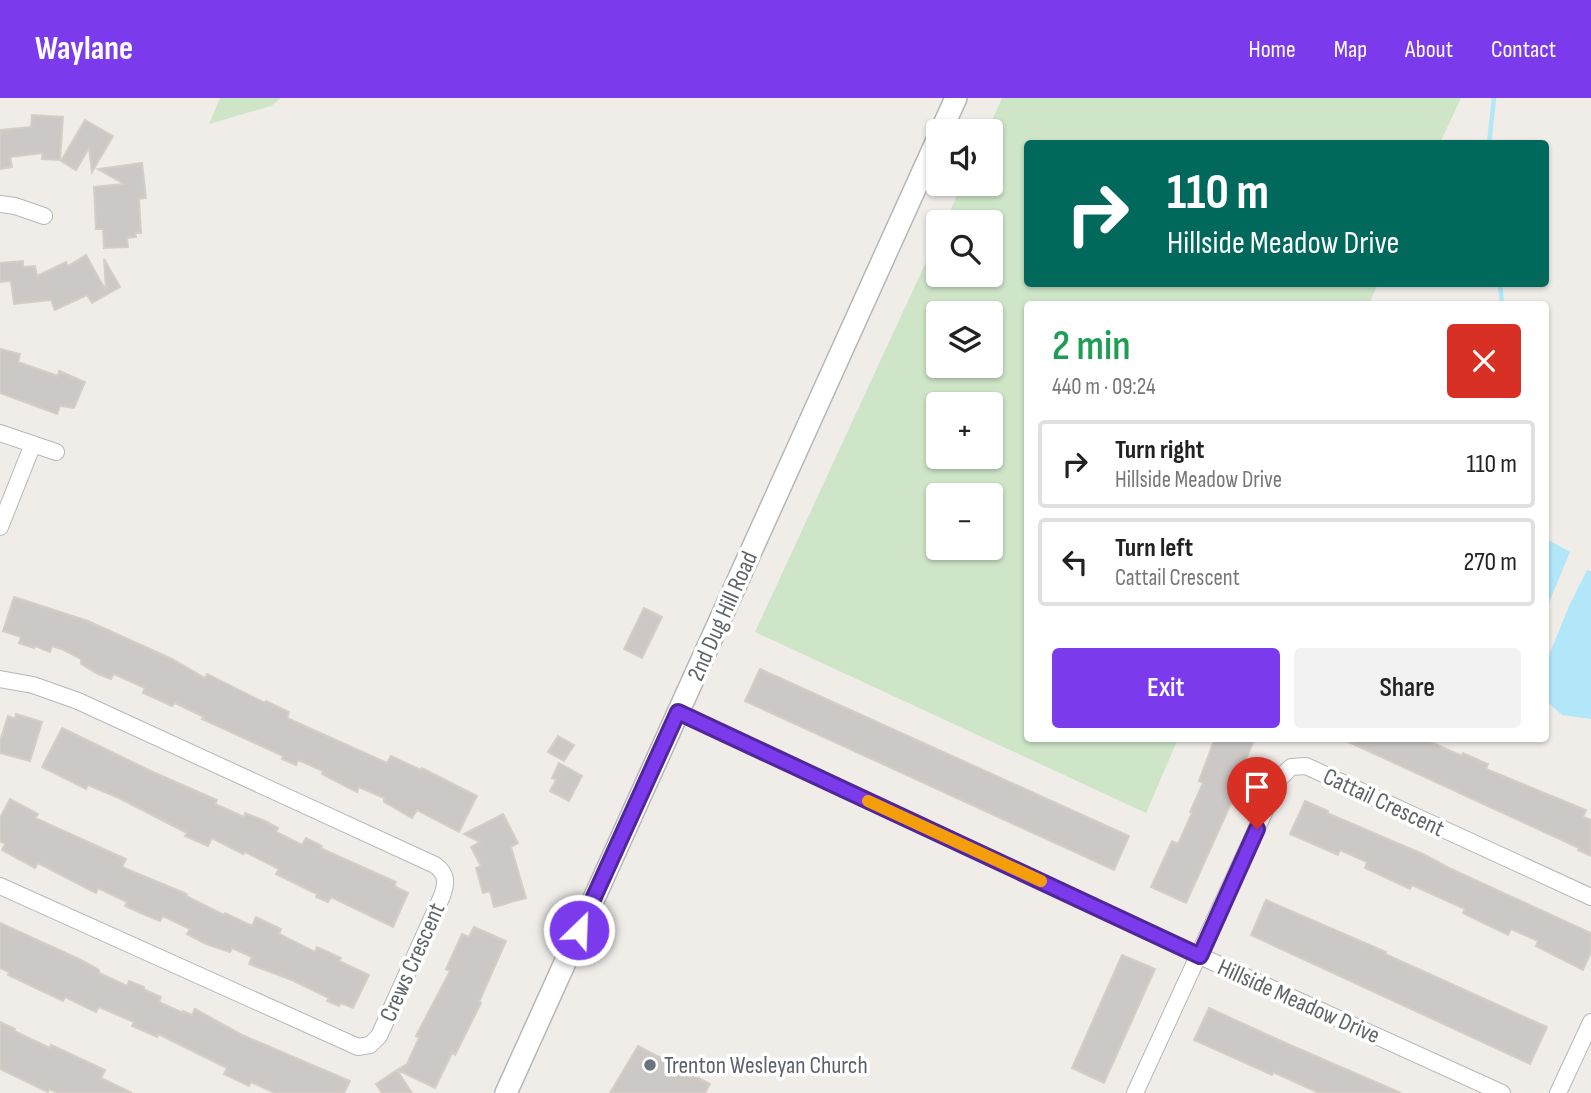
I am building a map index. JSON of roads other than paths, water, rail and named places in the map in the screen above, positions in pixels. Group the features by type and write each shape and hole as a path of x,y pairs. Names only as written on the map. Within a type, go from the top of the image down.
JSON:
{"street":[{"path":"946,119 956,98"},
{"name":"2nd Dug Hill Road","path":"506,1093 926,164"},
{"path":"0,204 44,216"},
{"path":"0,433 56,452"},
{"path":"0,527 33,444"},
{"name":"Crews Crescent","path":"0,679 33,685 78,701 435,864 446,879 442,896 379,1036 370,1045 358,1047 0,886"},
{"name":"Hillside Meadow Drive","path":"678,712 1200,956 1502,1093"},
{"name":"Cattail Crescent","path":"1200,956 1280,778 1291,767 1306,766 1591,897"},
{"path":"1135,1093 1200,956"},
{"path":"1558,1093 1591,1022"}],"water":[{"path":"1549,540 1570,552 1549,602"},
{"path":"1587,570 1591,571 1591,719 1562,715 1549,704 1549,655"}],"waterway":[{"path":"1489,140 1494,98"},
{"path":"1500,287 1502,301"}],"place":[{"name":"Trenton Wesleyan Church","path":"650,1065"}]}
